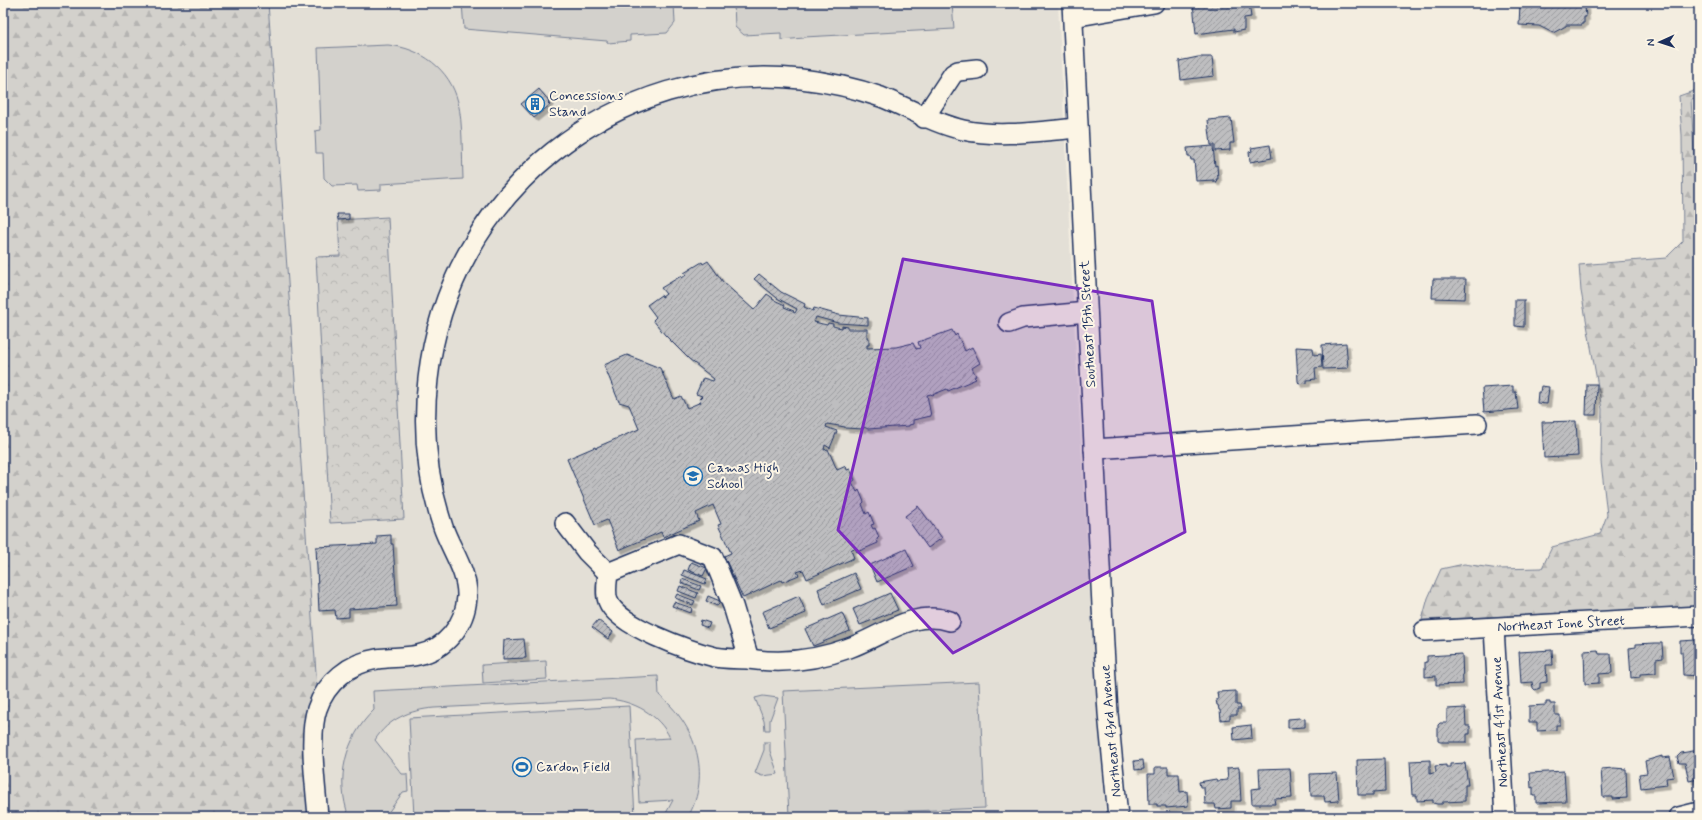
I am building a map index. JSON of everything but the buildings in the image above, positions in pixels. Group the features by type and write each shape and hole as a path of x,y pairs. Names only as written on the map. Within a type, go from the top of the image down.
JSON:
{"street":[{"path":"1072,10 1154,3"},
{"name":"Southeast 15th Street","path":"1072,10 1104,646"},
{"path":"924,118 953,74 958,70 978,69"},
{"path":"318,817 314,728 318,706 326,691 337,678 364,662 416,656 435,649 455,631 464,612 467,598 466,584 443,527 436,503 428,458 425,426 427,380 435,336 451,288 474,242 507,196 526,175 579,132 641,101 689,86 741,79 802,80 831,84 866,92 911,110 924,118 948,126 976,132 1010,133 1078,128"},
{"path":"1009,323 1024,318 1087,312"},
{"path":"1094,449 1477,424"},
{"path":"565,523 587,552 608,573"},
{"path":"608,573 679,544 713,557 733,606 749,659"},
{"path":"608,573 606,592 608,601 613,610 629,621 663,640 697,652 717,657 769,662 808,658 848,648 909,620 939,618 950,621"},
{"name":"Northeast Ione Street","path":"1424,631 1699,616"},
{"name":"Northeast 41st Avenue","path":"1494,628 1505,817"},
{"name":"Northeast 43rd Avenue","path":"1104,646 1108,713 1118,817"},
{"path":"1678,817 1699,812"}],"highlighted area":[{"path":"903,259 1152,301 1185,532 953,653 838,530"}],"shaded area":[{"name":"Camas High School","path":"268,3 1058,3 1074,321 1092,631 1106,817 318,817 317,687"}],"green space":[{"path":"3,3 268,3 317,687 308,707 315,817 3,817"},
{"path":"462,3 674,3 675,23 667,33 630,35 630,41 608,43 607,41 464,29"},
{"path":"734,3 952,3 954,29 804,37 781,40 781,33 744,35 735,27"},
{"path":"388,45 412,51 432,62 441,70 454,90 460,110 463,179 381,184 381,190 358,191 357,185 332,186 324,178 323,153 316,153 315,131 321,130 318,48"},
{"path":"1699,89 1699,98 1691,99 1699,242 1699,607 1422,620 1428,598 1441,569 1464,564 1499,569 1542,568 1552,547 1600,534 1607,515 1601,462 1602,409 1581,291 1579,265 1666,258 1683,241 1682,135 1679,96"},
{"path":"388,217 404,519 330,523 316,257 340,256 338,220"},
{"path":"546,661 547,679 483,683 482,665"},
{"path":"658,676 659,695 672,707 683,721 691,735 696,751 699,767 699,784 695,801 688,817 664,817 673,800 639,802 636,740 670,738 659,722 644,710 618,700 609,699 434,708 408,713 386,726 375,740 402,774 407,774 408,791 403,792 385,817 349,817 343,788 345,760 356,733 374,710 373,691"},
{"path":"979,682 985,808 789,816 783,691"},
{"path":"763,696 778,698 770,720 770,730 765,730 764,721 755,698"},
{"name":"Cardon Field","path":"629,706 635,817 414,817 409,718"},
{"path":"764,742 770,742 770,751 778,774 762,776 755,773 764,750"}],"place":[{"name":"Concessions Stand","path":"535,104"},
{"name":"Camas High School","path":"693,476"},
{"name":"Cardon Field","path":"522,767"}]}
